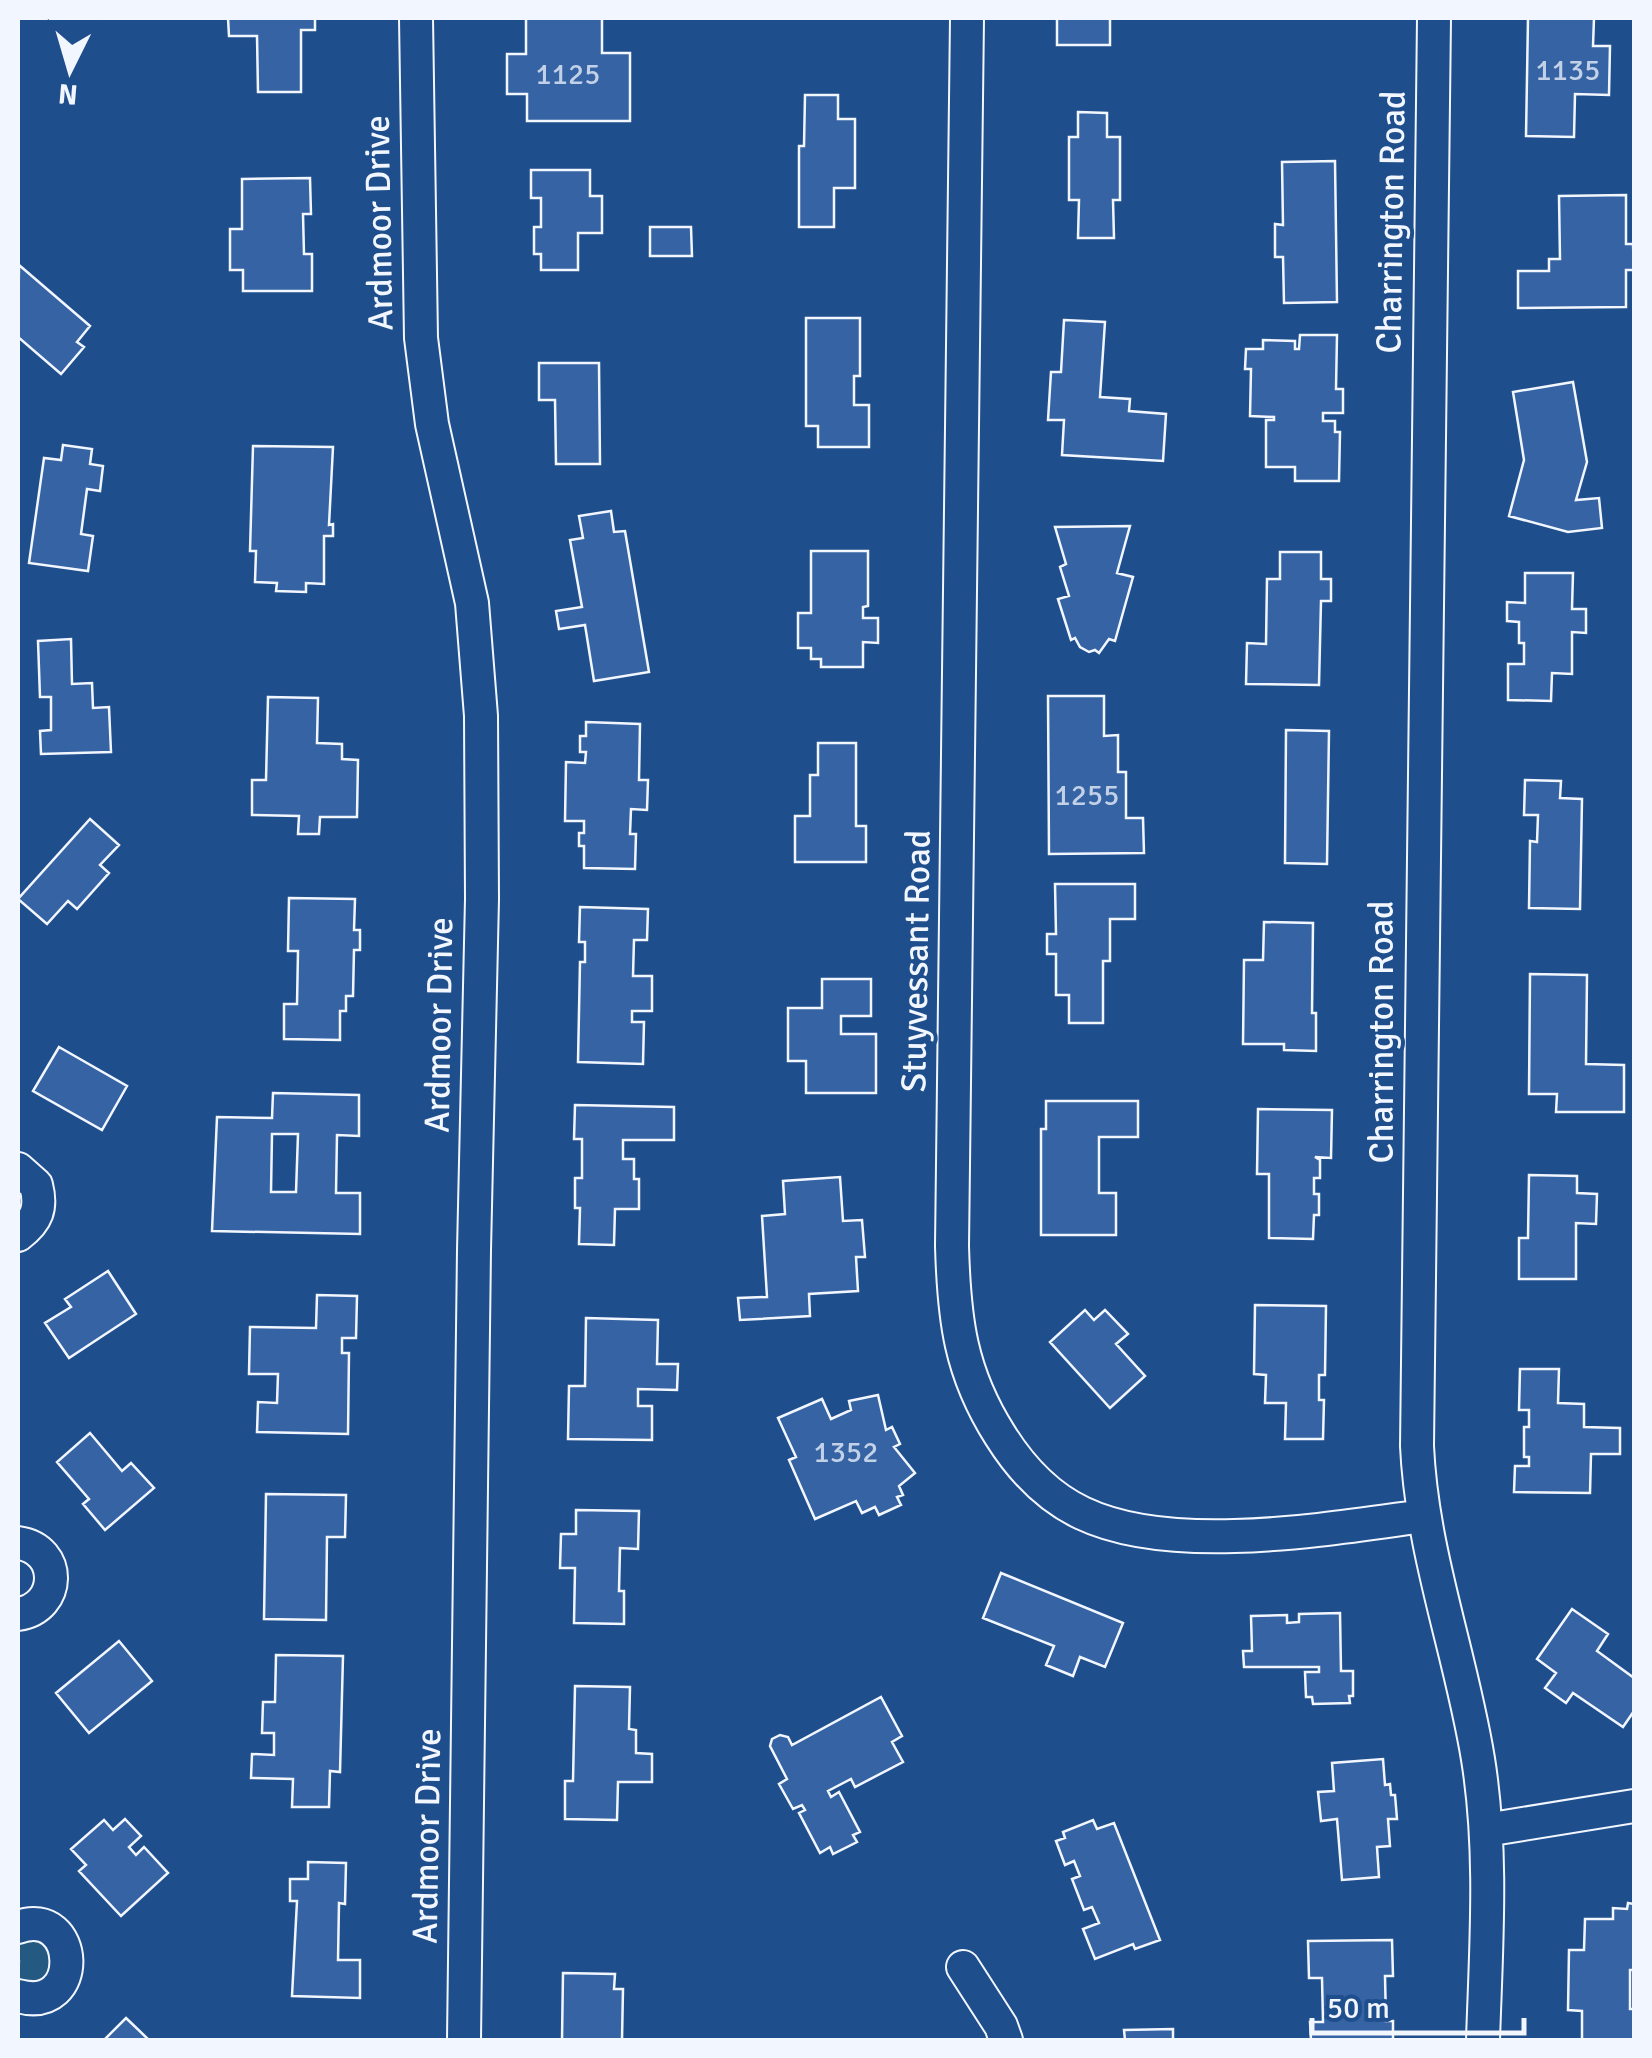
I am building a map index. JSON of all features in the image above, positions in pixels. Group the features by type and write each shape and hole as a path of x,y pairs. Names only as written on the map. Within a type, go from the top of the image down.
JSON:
{"street":[{"name":"Ardmoor Drive","path":"416,18 421,338 432,424 472,603 481,716 482,899 464,2040"},
{"name":"Stuyvessant Road","path":"967,18 952,1246 962,1356 986,1413 1033,1478 1082,1514 1110,1524 1162,1534 1220,1535 1423,1516"},
{"name":"Charrington Road","path":"1434,18 1418,1463 1423,1516 1440,1600 1466,1694 1482,1784 1486,1830 1483,2040"},
{"path":"18,1169 36,1184 40,1204 34,1221 18,1235"},
{"path":"18,1543 39,1550 48,1560 50,1575 46,1598 38,1607 18,1614"},
{"path":"1486,1830 1634,1806"},
{"path":"18,1927 38,1924 51,1930 62,1941 68,1956 63,1981 53,1992 38,1998 18,1996"},
{"path":"963,1967 1006,2040"}],"green space":[{"path":"42,1940 55,1961 43,1982 18,1980 18,1942"}],"building":[{"path":"228,18 315,18 315,30 301,30 301,92 258,92 257,36 229,36"},
{"path":"526,18 602,18 602,53 630,53 630,121 527,121 527,94 507,94 507,54 526,54"},
{"path":"1057,18 1110,18 1110,45 1057,45"},
{"path":"1528,18 1594,18 1593,46 1610,46 1609,95 1575,94 1574,137 1526,136"},
{"path":"805,95 838,95 838,119 855,119 855,188 834,188 834,227 799,227 799,146 804,146"},
{"path":"1078,112 1107,113 1107,137 1120,137 1120,200 1113,200 1114,238 1078,238 1079,200 1069,200 1069,137 1078,137"},
{"path":"1335,161 1337,302 1284,303 1283,257 1275,257 1275,224 1283,225 1282,162"},
{"path":"531,170 590,170 590,196 602,196 602,233 578,233 578,270 541,270 541,254 534,254 534,227 541,227 541,198 531,198"},
{"path":"310,178 311,214 303,214 304,254 312,254 312,291 243,291 243,270 230,270 230,229 242,229 242,179"},
{"path":"1626,195 1626,244 1633,244 1634,270 1626,270 1626,307 1518,308 1518,271 1549,271 1549,259 1560,259 1559,196"},
{"path":"650,227 691,227 692,256 650,256"},
{"path":"19,265 90,326 77,342 84,347 61,374 18,337"},
{"path":"806,318 860,318 860,376 854,376 854,405 869,405 869,447 818,447 818,426 806,426"},
{"path":"1064,320 1105,322 1100,397 1130,399 1129,411 1166,414 1163,461 1062,455 1064,420 1048,420 1051,372 1061,372"},
{"path":"1300,335 1337,335 1336,389 1343,389 1343,413 1323,413 1323,421 1335,421 1335,432 1340,432 1339,481 1295,481 1295,467 1266,467 1266,420 1274,417 1250,416 1251,369 1245,369 1246,349 1263,349 1263,340 1295,341 1295,349 1299,349"},
{"path":"539,363 599,363 600,464 556,464 555,400 539,400"},
{"path":"1573,382 1587,462 1576,500 1599,498 1602,528 1568,532 1509,516 1524,460 1513,392"},
{"path":"63,445 92,449 90,464 103,466 100,491 87,489 81,534 93,536 88,571 29,563 44,458 61,460"},
{"path":"253,446 333,447 329,525 333,524 333,536 324,536 324,584 306,583 306,592 276,591 277,583 255,582 256,551 250,551"},
{"path":"611,511 614,532 625,531 649,672 594,681 585,625 559,629 556,611 582,607 570,540 583,538 579,516"},
{"path":"1130,526 1117,573 1133,577 1115,641 1109,639 1099,653 1089,652 1075,638 1071,640 1058,599 1069,596 1060,567 1066,564 1055,527"},
{"path":"811,551 868,551 868,606 863,607 863,618 878,618 878,643 863,642 863,667 821,667 821,659 811,659 811,648 798,648 798,613 811,613"},
{"path":"1280,552 1321,552 1321,579 1331,579 1331,601 1321,601 1319,685 1246,684 1247,643 1266,644 1267,579 1280,579"},
{"path":"1525,573 1573,573 1572,609 1586,609 1586,633 1572,632 1572,674 1552,673 1551,701 1508,700 1508,664 1524,664 1524,643 1519,643 1519,622 1507,621 1507,602 1525,603"},
{"path":"71,639 72,684 92,683 93,708 109,707 111,752 41,754 40,731 51,730 51,697 40,697 38,641"},
{"path":"1048,696 1104,696 1104,736 1118,735 1118,772 1126,772 1126,818 1143,818 1144,853 1049,854"},
{"path":"268,697 318,698 317,743 342,744 342,759 358,760 357,817 320,817 319,834 298,834 299,816 252,815 252,780 266,780"},
{"path":"586,722 640,724 639,780 648,780 647,810 631,809 630,834 636,834 635,869 584,868 584,846 579,846 579,833 584,833 584,821 565,821 566,762 585,763 580,736 586,736"},
{"path":"1286,730 1329,731 1327,864 1285,863"},
{"path":"818,743 856,743 856,826 866,826 866,862 795,862 795,816 810,816 810,775 818,775"},
{"path":"1525,780 1561,781 1560,798 1582,799 1580,909 1529,908 1530,841 1537,842 1538,815 1524,815"},
{"path":"90,819 119,845 100,865 109,873 77,909 68,901 47,924 18,899"},
{"path":"1055,884 1135,884 1135,919 1110,919 1110,961 1103,961 1103,1023 1069,1023 1069,995 1056,995 1056,954 1047,954 1047,934 1056,934"},
{"path":"289,898 355,899 354,930 360,930 360,950 354,950 353,996 346,996 346,1011 340,1011 340,1040 284,1039 284,1004 297,1004 298,951 288,951"},
{"path":"580,907 648,909 647,940 634,940 633,976 652,976 652,1011 632,1011 632,1022 644,1022 643,1064 578,1062 580,962 585,962 585,942 579,942"},
{"path":"1264,922 1313,923 1312,1013 1316,1013 1316,1051 1284,1050 1284,1044 1243,1044 1244,960 1263,960"},
{"path":"1530,974 1587,975 1586,1064 1624,1065 1624,1112 1556,1112 1557,1094 1529,1094"},
{"path":"822,979 871,979 871,1016 841,1016 841,1034 876,1034 876,1093 806,1093 806,1061 788,1061 788,1008 822,1008"},
{"path":"59,1047 127,1086 102,1130 33,1091"},
{"path":"273,1093 359,1095 359,1136 337,1135 336,1193 360,1193 360,1234 212,1231 217,1117 272,1118","holes":["272,1134 298,1134 296,1192 271,1192"]},
{"path":"1046,1101 1138,1101 1138,1137 1099,1137 1099,1193 1116,1193 1116,1235 1041,1235 1041,1129 1046,1129"},
{"path":"575,1105 674,1107 674,1140 623,1140 623,1159 634,1159 634,1179 639,1179 639,1209 615,1209 614,1245 579,1244 580,1208 575,1208 575,1178 582,1178 582,1139 574,1139"},
{"path":"1258,1109 1332,1110 1331,1158 1315,1157 1320,1160 1320,1178 1314,1178 1319,1215 1314,1215 1313,1239 1269,1238 1269,1174 1257,1174"},
{"path":"1529,1175 1577,1176 1577,1193 1597,1194 1596,1224 1576,1223 1576,1279 1519,1279 1519,1238 1528,1238"},
{"path":"840,1177 843,1221 862,1220 865,1257 856,1257 858,1291 809,1294 810,1316 740,1320 738,1298 767,1297 762,1216 785,1214 783,1181"},
{"path":"108,1271 136,1314 69,1358 45,1323 71,1307 65,1299"},
{"path":"317,1295 357,1296 356,1338 342,1338 342,1353 349,1353 348,1434 257,1432 258,1402 277,1403 278,1374 249,1374 250,1327 316,1328"},
{"path":"1255,1305 1326,1306 1325,1375 1319,1375 1319,1400 1324,1400 1323,1439 1285,1439 1286,1403 1265,1403 1266,1375 1254,1374"},
{"path":"1085,1310 1094,1320 1105,1310 1128,1334 1116,1344 1145,1376 1110,1408 1050,1342"},
{"path":"586,1318 658,1320 657,1364 678,1364 677,1390 638,1389 638,1406 652,1406 652,1440 568,1439 569,1386 585,1386"},
{"path":"1520,1369 1559,1369 1558,1403 1584,1404 1584,1427 1620,1428 1620,1454 1591,1454 1590,1493 1514,1492 1515,1466 1529,1466 1529,1457 1524,1457 1524,1427 1529,1427 1529,1410 1519,1410"},
{"path":"878,1395 886,1430 892,1427 900,1444 894,1447 915,1473 899,1486 903,1495 897,1497 901,1505 879,1515 875,1507 862,1513 856,1501 815,1519 789,1460 796,1457 778,1418 822,1399 831,1419 851,1410 849,1401"},
{"path":"90,1433 122,1471 131,1463 154,1488 105,1530 83,1504 89,1499 57,1462"},
{"path":"266,1494 346,1495 345,1537 327,1537 326,1620 264,1619"},
{"path":"576,1510 639,1511 638,1549 620,1548 619,1591 624,1591 624,1624 574,1623 575,1568 560,1568 561,1534 576,1534"},
{"path":"1001,1573 1123,1623 1105,1667 1080,1657 1073,1676 1046,1665 1054,1646 983,1618"},
{"path":"1572,1609 1608,1634 1597,1651 1634,1678 1634,1711 1623,1727 1573,1693 1566,1703 1545,1688 1556,1673 1537,1659"},
{"path":"1340,1613 1341,1671 1353,1671 1350,1703 1313,1704 1312,1697 1306,1697 1305,1672 1319,1672 1319,1667 1244,1667 1243,1651 1252,1651 1251,1616 1287,1615 1287,1623 1299,1622 1299,1614"},
{"path":"119,1641 152,1681 89,1733 56,1693"},
{"path":"276,1655 343,1656 340,1772 330,1771 329,1807 292,1807 293,1779 251,1778 252,1754 274,1755 274,1733 262,1733 263,1702 275,1702"},
{"path":"575,1686 630,1687 629,1729 636,1730 636,1753 652,1754 652,1782 618,1782 617,1820 565,1819 565,1781 573,1781"},
{"path":"881,1697 902,1736 892,1742 903,1762 855,1787 851,1779 828,1791 831,1797 839,1792 860,1832 853,1835 857,1842 833,1854 830,1847 820,1853 799,1813 805,1810 802,1805 793,1809 779,1784 787,1779 770,1746 772,1739 788,1737 792,1745"},
{"path":"1383,1759 1385,1785 1390,1784 1391,1795 1395,1795 1397,1819 1388,1819 1390,1846 1377,1847 1379,1877 1342,1880 1337,1819 1321,1821 1318,1792 1334,1791 1332,1763"},
{"path":"125,1819 141,1836 129,1847 136,1855 144,1847 168,1873 121,1916 79,1871 86,1865 71,1849 104,1820 113,1830"},
{"path":"1093,1820 1097,1829 1114,1823 1160,1940 1135,1949 1133,1944 1095,1959 1083,1929 1099,1923 1092,1907 1084,1910 1072,1879 1080,1876 1074,1861 1065,1865 1056,1841 1065,1838 1063,1832"},
{"path":"308,1862 346,1863 345,1904 339,1903 338,1960 360,1960 360,1998 292,1996 297,1901 290,1901 290,1879 308,1879"},
{"path":"1628,1903 1634,1904 1630,2009 1634,2009 1634,2040 1582,2040 1582,2011 1568,2010 1569,1950 1584,1950 1585,1919 1613,1919 1613,1908 1627,1909"},
{"path":"1392,1940 1393,1976 1385,1976 1386,2021 1393,2021 1393,2040 1311,2040 1310,2022 1323,2022 1322,1978 1309,1978 1308,1941"},
{"path":"563,1973 615,1974 614,1989 623,1989 622,2040 562,2040"},
{"path":"126,2018 149,2040 104,2040"},
{"path":"1173,2029 1173,2040 1125,2040 1124,2030"}]}
